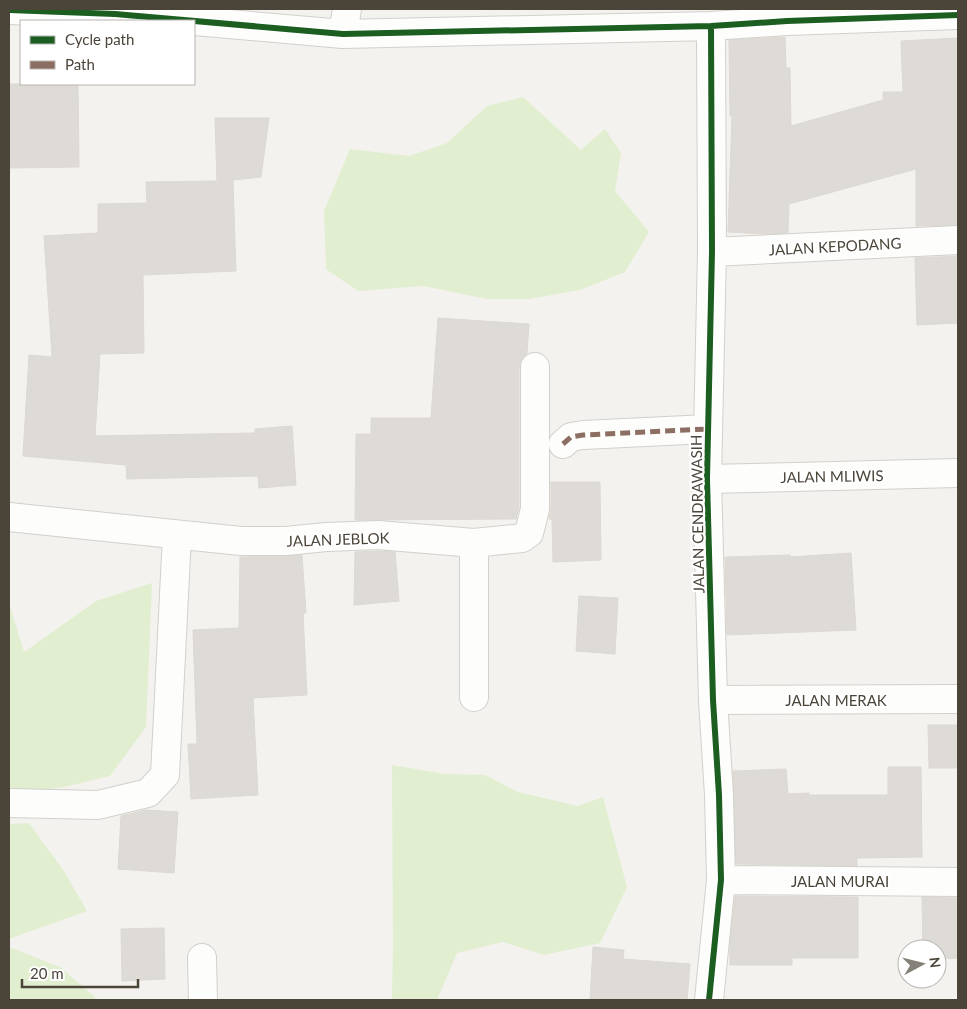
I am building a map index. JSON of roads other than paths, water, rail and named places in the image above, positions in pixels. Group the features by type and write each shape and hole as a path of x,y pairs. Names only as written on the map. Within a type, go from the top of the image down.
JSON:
{"street":[{"path":"9,10 116,12 345,21 711,26 786,15 958,15"},
{"name":"JALAN CENDRAWASIH","path":"709,1000 721,880 719,795 713,700 707,478 712,252 711,26"},
{"name":"JALAN KEPODANG","path":"712,252 958,240"},
{"name":"JALAN JEBLOK","path":"9,517 241,541 286,541 378,535 474,543 522,538 529,533 532,526 534,509 536,467 535,367"},
{"path":"562,444 572,437 583,435 708,429"},
{"name":"JALAN MLIWIS","path":"707,478 958,473"},
{"path":"9,803 98,805 148,794 165,775 177,535"},
{"path":"474,543 474,698"},
{"name":"JALAN MERAK","path":"713,700 958,699"},
{"name":"JALAN MURAI","path":"721,880 958,882"},
{"path":"202,958 203,1000"}]}
